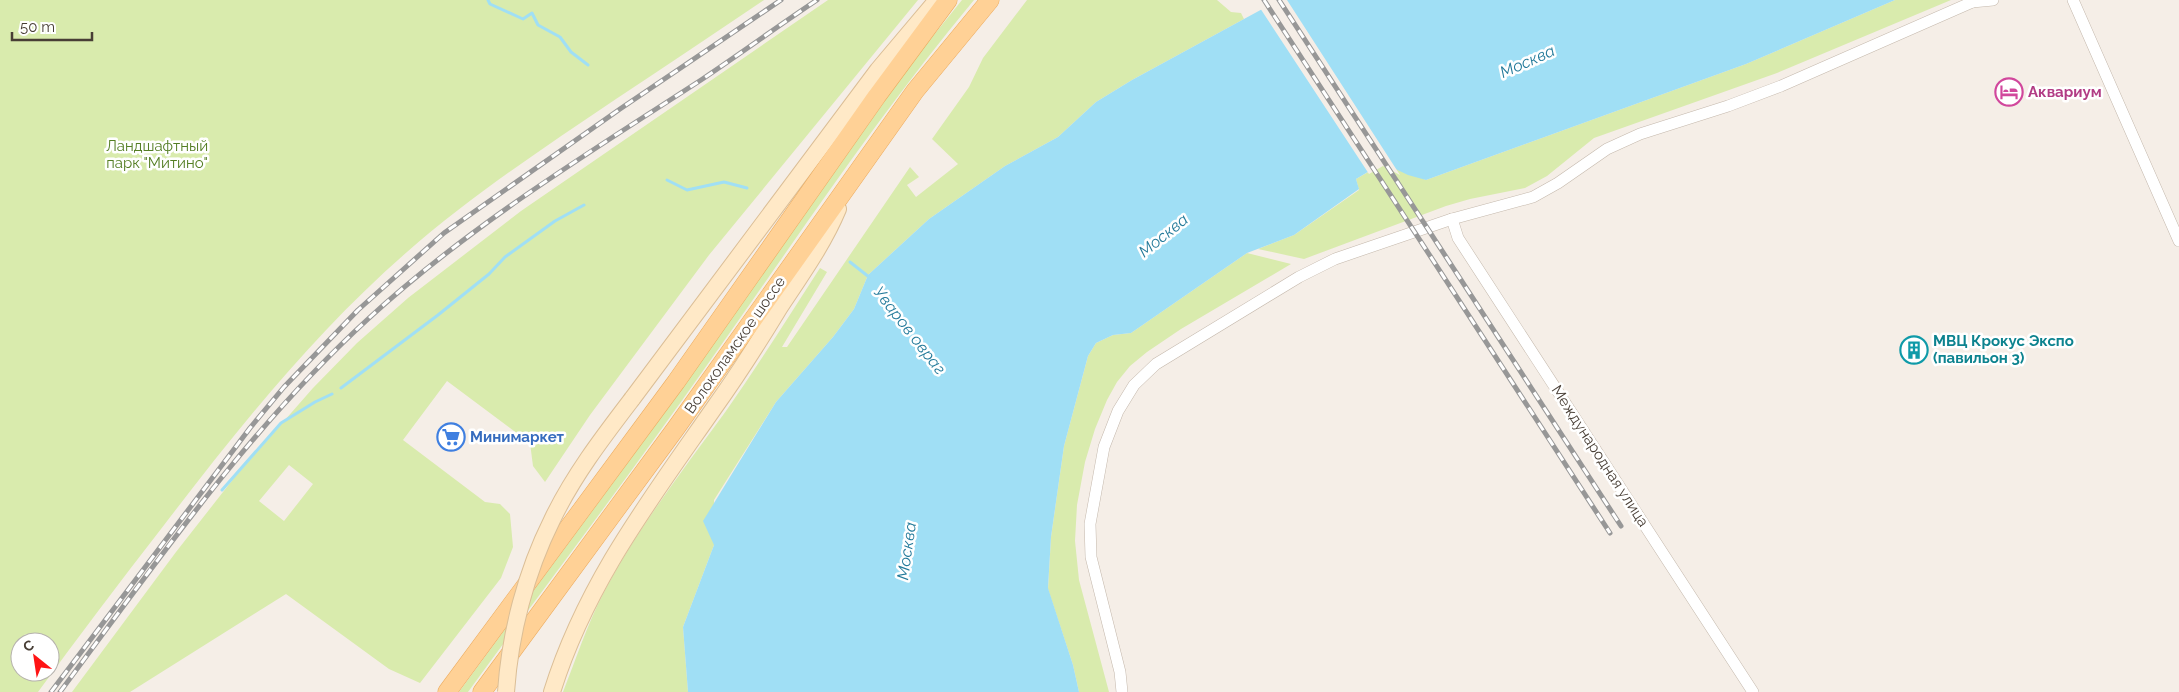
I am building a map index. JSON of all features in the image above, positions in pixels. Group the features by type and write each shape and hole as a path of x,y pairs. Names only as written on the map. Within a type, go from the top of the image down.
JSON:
{"main road":[{"path":"506,692 513,638 537,555 552,519 574,481 632,399 878,70 937,0"},
{"name":"Волоколамское шоссе","path":"447,692 676,382 877,96 948,0"},
{"name":"Волоколамское шоссе","path":"482,692 676,428 915,91 990,0"},
{"path":"552,692 583,613 606,567 660,483 750,354 821,241 834,218 846,189"}],"street":[{"path":"1122,692 1120,672 1091,557 1090,524 1104,447 1118,411 1134,385 1156,364 1299,277 1335,259 1452,219 1533,196 1558,183 1608,149 1640,134 1728,106 1781,86 1974,1 1992,0"},
{"path":"2073,0 2179,241"},
{"name":"Международная улица","path":"1452,219 1458,238 1753,692"}],"green space":[{"name":"Ландшафтный парк \"Митино\"","path":"0,0 764,0 509,172 432,231 373,283 339,316 247,420 189,492 60,662 60,632 10,632 10,682 45,682 38,692 0,692"},
{"path":"828,0 918,0 709,255 590,415 545,482 533,466 530,443 447,381 403,440 485,502 500,504 510,514 513,547 501,578 420,683 389,669 286,594 130,692 72,692 176,552 234,478 313,388 357,343 408,298 521,211","holes":["289,465 313,484 284,521 259,501"]},
{"path":"962,0 974,0 905,87 839,177 652,442 468,692 459,692 677,396 913,61"},
{"path":"1027,0 1217,0 1231,12 1241,13 1244,19 1132,80 1096,102 1058,137 1005,166 929,219 868,275 854,309 833,337 776,402 714,500 714,545 683,627 688,692 563,692 597,606 616,570 661,500 726,411 774,340 820,268 827,272 782,347 787,347 910,167 919,177 907,185 916,197 958,164 932,139 969,87 983,58"},
{"path":"1895,0 1951,0 1777,73 1594,138 1547,176 1525,188 1446,206 1304,259 1258,249 1294,235 1359,190 1356,179 1384,163 1426,180 1746,64"},
{"path":"1247,253 1291,264 1181,329 1130,366 1117,382 1107,400 1095,429 1085,462 1077,505 1075,541 1079,580 1109,692 1079,692 1073,665 1048,589 1051,537 1064,446 1088,356 1096,343 1113,335 1131,333"}],"water":[{"name":"Москва","path":"1279,0 1895,0 1746,64 1426,180 1408,175 1383,163 1356,179 1359,189 1294,235 1247,253 1131,333 1113,335 1096,343 1088,356 1064,446 1051,537 1048,588 1073,665 1079,692 688,692 683,627 714,545 703,521 776,402 833,337 854,309 868,275 929,219 1005,166 1058,137 1096,102 1132,80"}],"pier":[{"path":"1274,0 1287,0 1400,175 1383,166 1369,174 1260,8"}],"waterway":[{"name":"Уваров овраг","path":"488,0 490,4 523,19 532,13 538,25 560,37 571,52 588,65"},
{"name":"Уваров овраг","path":"667,180 687,190 724,182 747,188"},
{"path":"341,388 438,315 489,274 505,257 555,221 584,205"},
{"name":"Уваров овраг","path":"850,262 869,277"},
{"path":"222,490 281,423 332,394"}],"railway":[{"path":"51,692 250,428 284,387 358,310 444,233 620,109 781,0"},
{"path":"60,692 205,498 283,405 368,319 447,253 530,192 701,80 817,0"},
{"path":"1264,0 1610,533"},
{"path":"1279,0 1621,526"}],"place":[{"name":"Аквариум","path":"2009,92"},
{"name":"МВЦ Крокус Экспо (павильон 3)","path":"1914,350"},
{"name":"Минимаркет","path":"451,437"}]}
